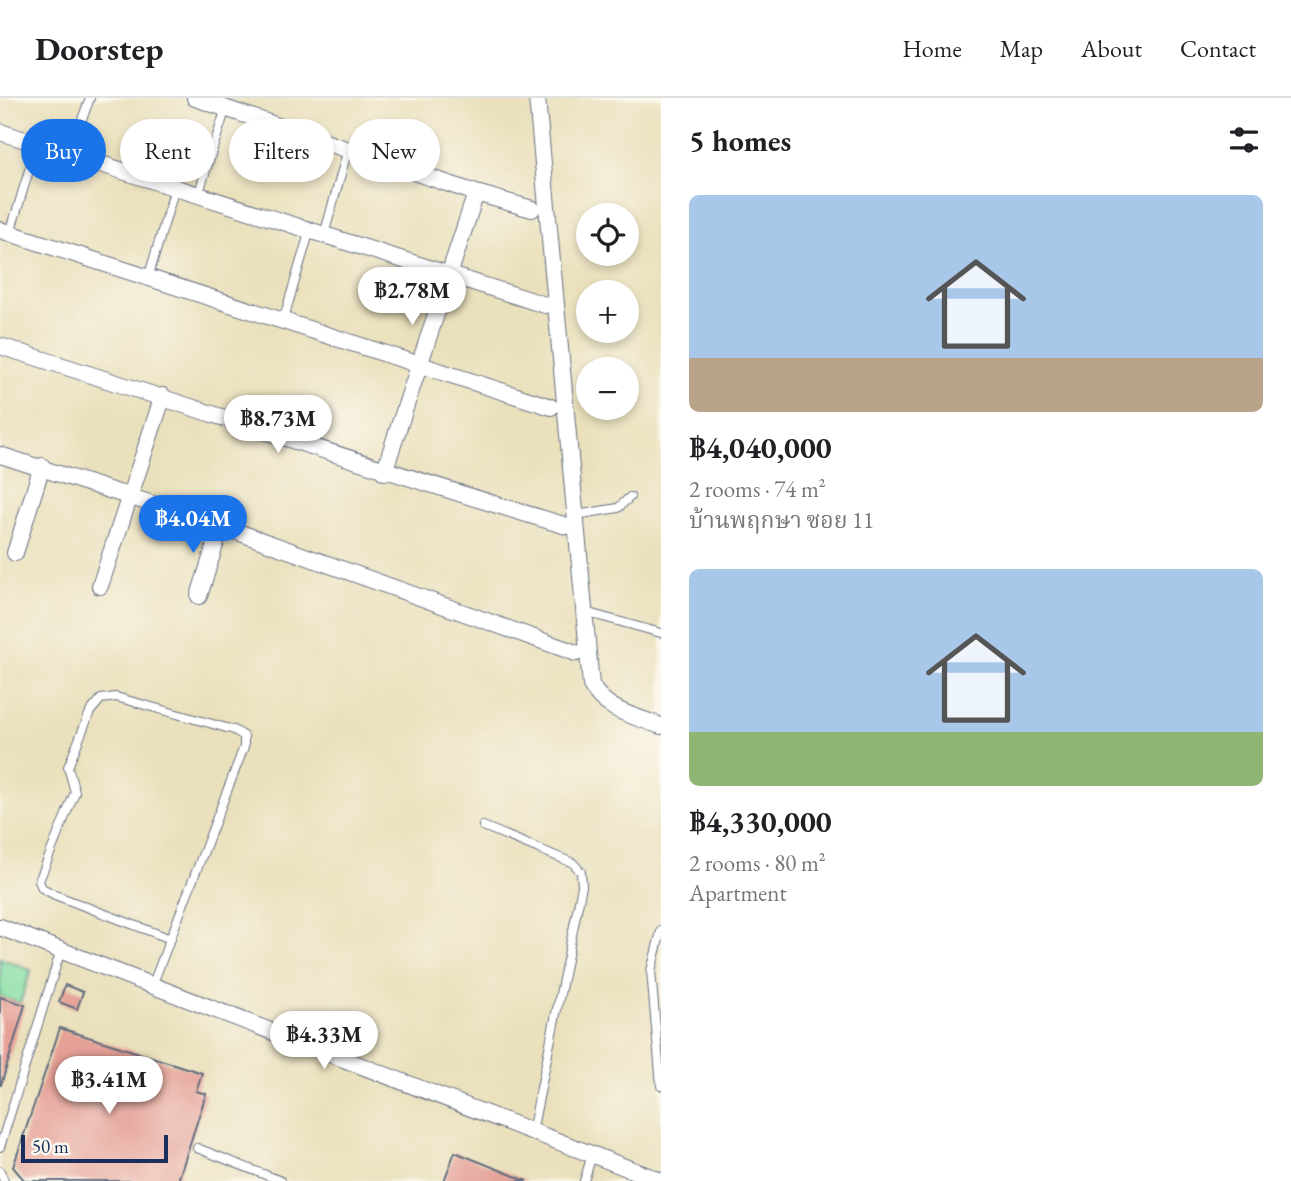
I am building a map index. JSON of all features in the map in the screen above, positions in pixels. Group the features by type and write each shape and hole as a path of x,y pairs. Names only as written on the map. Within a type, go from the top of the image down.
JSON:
{"street":[{"path":"194,98 348,149"},
{"path":"537,98 572,520 585,612 591,685 598,698 609,706 661,726"},
{"path":"0,132 21,139"},
{"path":"106,167 545,305"},
{"path":"440,181 532,209"},
{"path":"384,472 476,193"},
{"path":"5,231 418,367 551,407"},
{"path":"0,346 163,396 384,472 572,520"},
{"path":"100,586 163,396"},
{"path":"0,455 42,466 221,526 576,653"},
{"path":"15,553 42,466"},
{"path":"199,596 221,526"},
{"path":"0,927 661,1181"}],"lane":[{"path":"82,119 89,98"},
{"path":"198,195 226,108"},
{"path":"283,321 348,149"},
{"path":"5,231 23,182"},
{"path":"148,278 175,188"},
{"path":"572,520 618,508 630,497"},
{"path":"585,612 661,633"},
{"path":"152,986 171,939 244,747 244,736 234,730 116,698 101,699 90,712 68,767 75,792 39,881 42,888 55,895 171,939"},
{"path":"483,826 573,863 581,872 580,899 532,1132"},
{"path":"661,931 651,971 661,1086"},
{"path":"0,1147 61,950"},
{"path":"198,1148 281,1181"},
{"path":"584,1181 592,1155"},
{"path":"0,1171 4,1181"}],"green space":[{"path":"0,958 31,970 20,1003 0,997"}],"building":[{"path":"65,985 83,992 77,1009 59,1002"},
{"path":"0,997 25,1005 1,1085 0,1085"},
{"path":"60,1028 202,1073 196,1091 206,1094 178,1181 25,1181 13,1167"},
{"path":"455,1152 527,1181 444,1181"}]}
